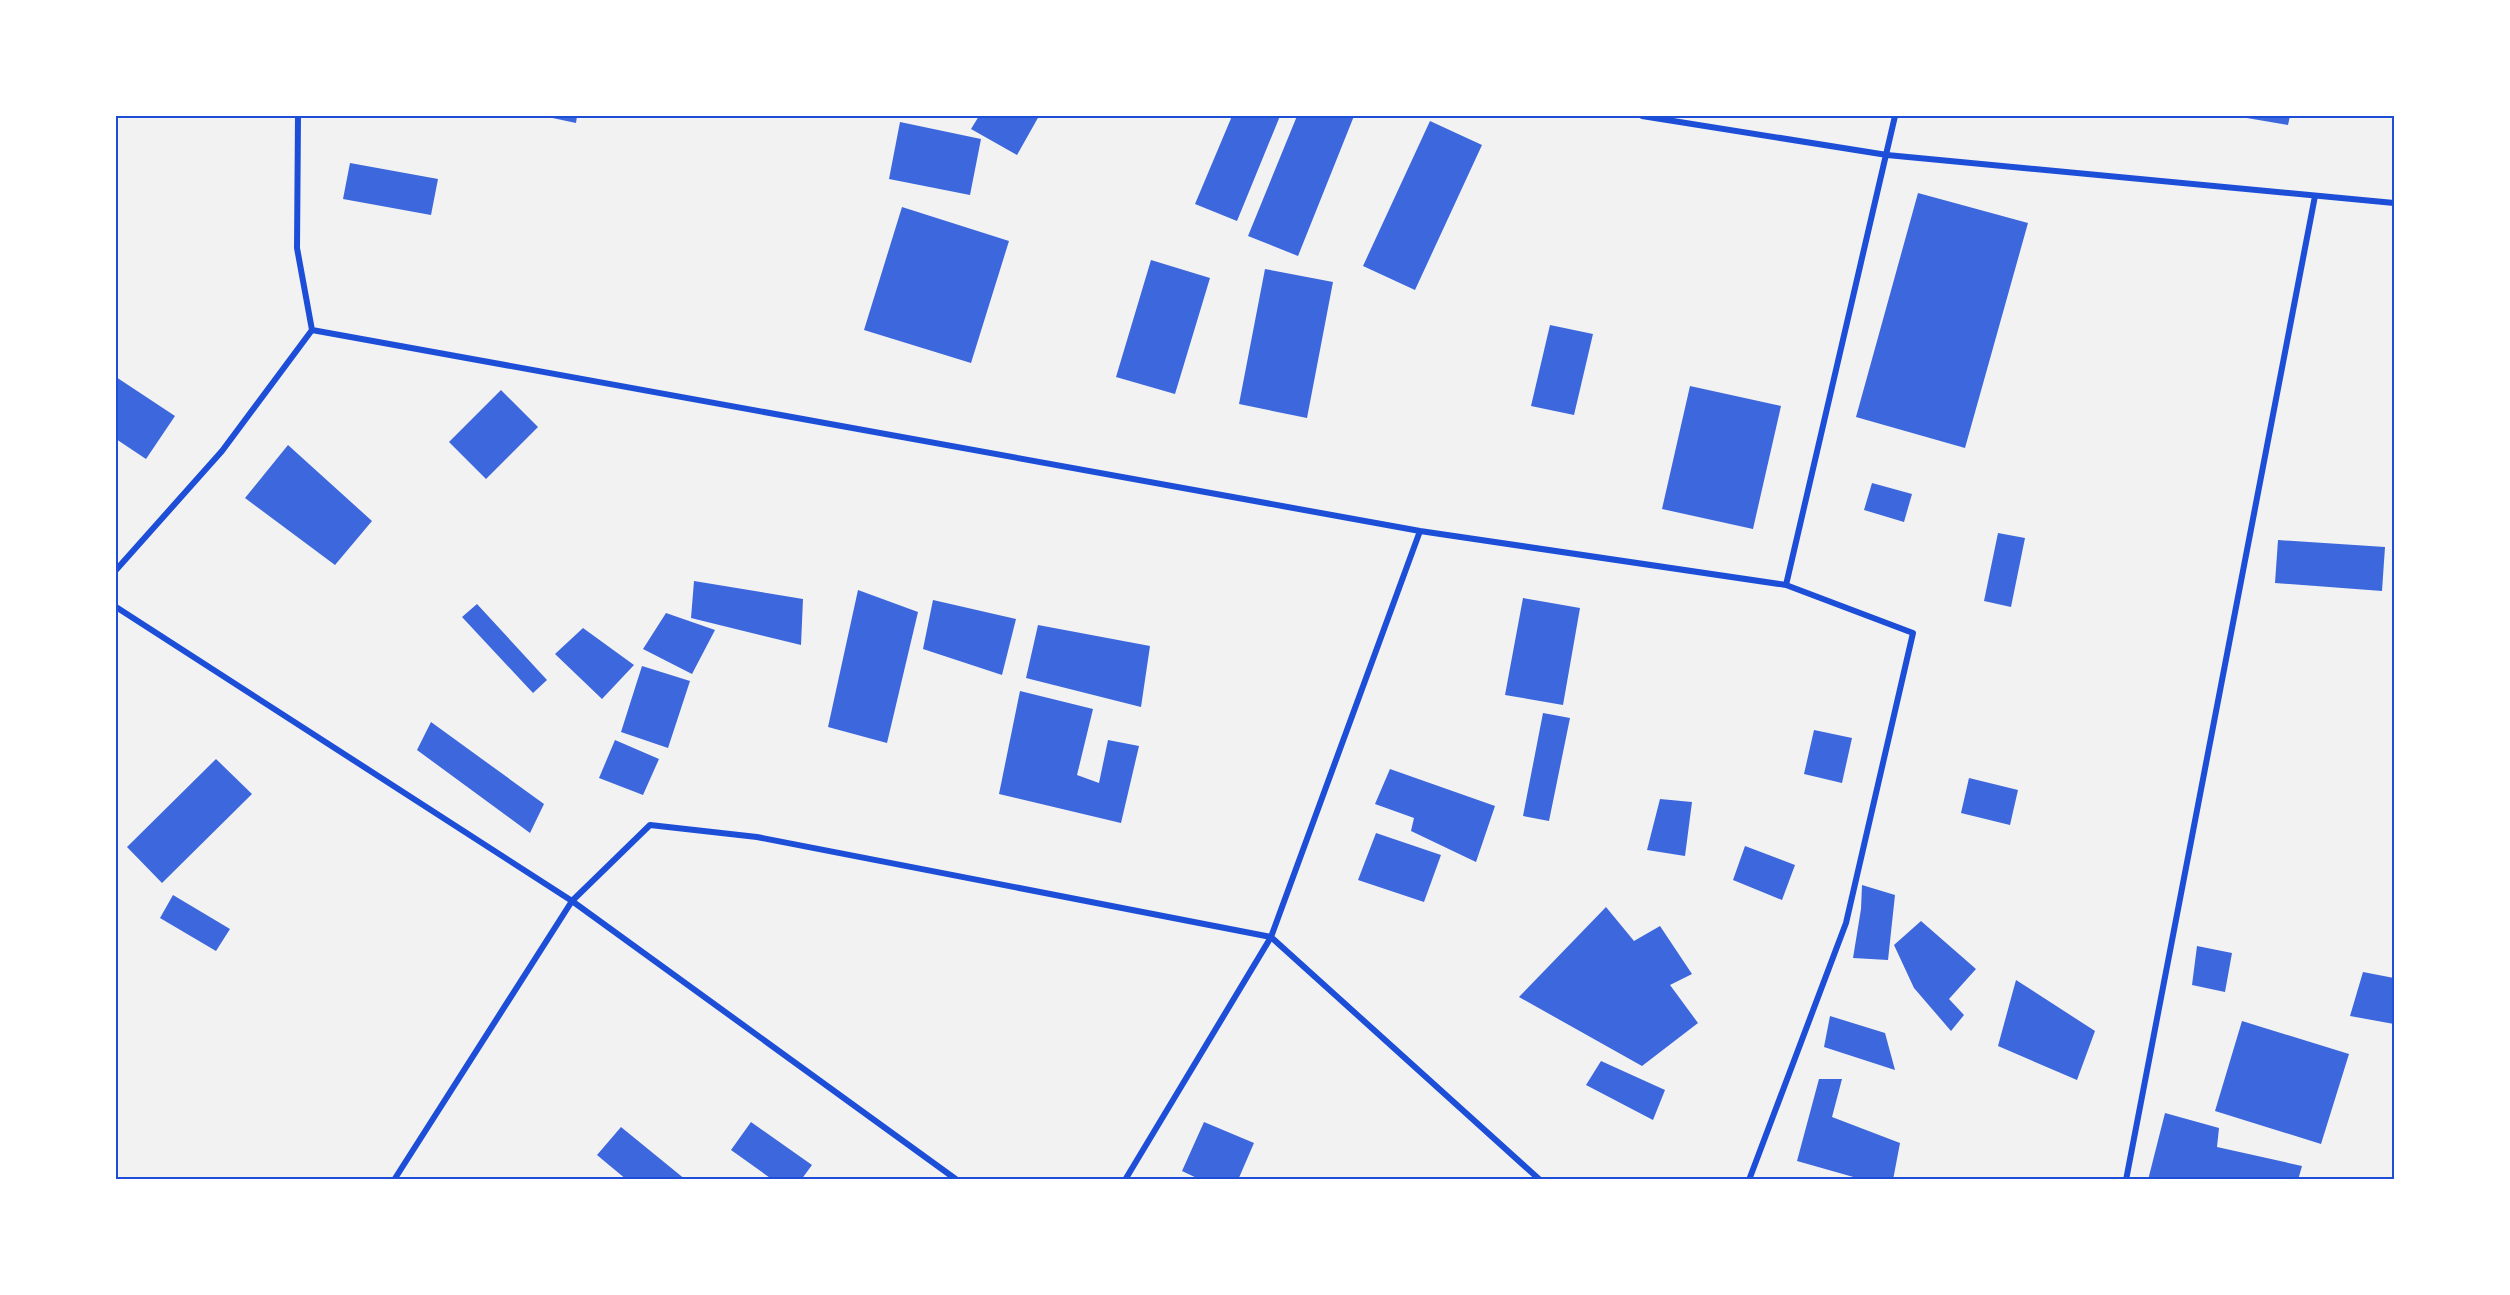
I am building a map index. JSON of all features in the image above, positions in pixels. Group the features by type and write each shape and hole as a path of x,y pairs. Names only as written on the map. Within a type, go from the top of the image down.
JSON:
{"street":[{"path":"116,570 222,451 312,330 297,248 298,116"},
{"path":"1642,116 1887,155 2394,204"},
{"path":"1786,585 1895,116"},
{"path":"2126,1179 2315,196"},
{"path":"312,330 1420,531 1786,585 1913,633 1846,923 1749,1179"},
{"path":"1125,1179 1271,937 1420,531"},
{"path":"116,607 572,901 957,1179"},
{"path":"394,1179 572,901 650,825 757,837 1271,937 1540,1179"}],"building":[{"path":"543,116 577,116 576,123"},
{"path":"979,116 1039,116 1017,155 971,129"},
{"path":"1232,116 1280,116 1237,221 1195,204"},
{"path":"1297,116 1354,116 1298,256 1248,236"},
{"path":"2235,116 2290,116 2288,125"},
{"path":"1430,121 1482,145 1415,290 1363,266"},
{"path":"900,122 981,139 970,195 889,179"},
{"path":"350,163 438,179 431,215 343,199"},
{"path":"1918,193 2028,223 1965,448 1856,417"},
{"path":"902,207 1009,241 971,363 864,330"},
{"path":"1151,260 1210,278 1175,394 1116,377"},
{"path":"1265,269 1333,282 1307,418 1239,404"},
{"path":"1550,325 1593,334 1574,415 1531,406"},
{"path":"116,377 175,416 146,459 116,439"},
{"path":"1690,386 1781,406 1753,529 1662,509"},
{"path":"501,390 538,427 486,479 449,442"},
{"path":"288,445 372,521 335,565 245,498"},
{"path":"1872,483 1912,494 1904,522 1864,510"},
{"path":"1998,533 2025,538 2011,607 1984,601"},
{"path":"2278,540 2385,547 2382,591 2275,583"},
{"path":"694,581 803,599 801,645 691,618"},
{"path":"858,590 918,612 887,743 828,727"},
{"path":"1523,598 1580,608 1563,705 1505,695"},
{"path":"933,600 1016,619 1002,675 923,649"},
{"path":"477,604 547,680 533,693 462,617"},
{"path":"666,613 715,630 692,674 643,649"},
{"path":"1038,625 1150,646 1141,707 1026,678"},
{"path":"583,628 634,665 602,699 555,654"},
{"path":"642,666 690,681 668,748 621,732"},
{"path":"1020,691 1093,709 1077,775 1099,783 1108,740 1139,746 1121,823 999,794"},
{"path":"1543,713 1570,718 1549,821 1523,816"},
{"path":"431,722 544,804 530,833 417,750"},
{"path":"1814,730 1852,738 1842,783 1804,774"},
{"path":"615,740 659,759 643,795 599,778"},
{"path":"216,759 252,794 162,883 127,847"},
{"path":"1390,769 1495,806 1476,862 1411,831 1414,818 1375,804"},
{"path":"1969,778 2018,790 2010,825 1961,813"},
{"path":"1660,799 1692,802 1685,856 1647,850"},
{"path":"1376,833 1441,855 1424,902 1358,880"},
{"path":"1745,846 1795,865 1782,900 1733,880"},
{"path":"1862,885 1895,895 1888,960 1853,958 1861,909"},
{"path":"173,895 230,929 216,951 160,918"},
{"path":"1606,907 1634,941 1660,926 1692,974 1670,985 1698,1023 1642,1066 1519,997"},
{"path":"1921,921 1976,969 1949,999 1964,1015 1951,1031 1914,988 1894,945"},
{"path":"2197,946 2232,953 2225,992 2192,985"},
{"path":"2363,972 2394,978 2394,1024 2350,1016"},
{"path":"2016,980 2095,1031 2077,1080 1998,1046"},
{"path":"1830,1016 1885,1033 1895,1070 1824,1047"},
{"path":"2242,1021 2349,1054 2321,1144 2215,1111"},
{"path":"1601,1061 1665,1090 1653,1120 1586,1085"},
{"path":"1819,1079 1842,1079 1832,1117 1900,1143 1893,1180 1864,1180 1797,1161"},
{"path":"2165,1113 2219,1128 2217,1147 2302,1166 2298,1180 2148,1180"},
{"path":"751,1122 812,1165 801,1180 773,1180 731,1150"},
{"path":"1204,1122 1254,1143 1238,1180 1201,1180 1182,1171"},
{"path":"621,1127 686,1180 627,1180 597,1155"}]}
